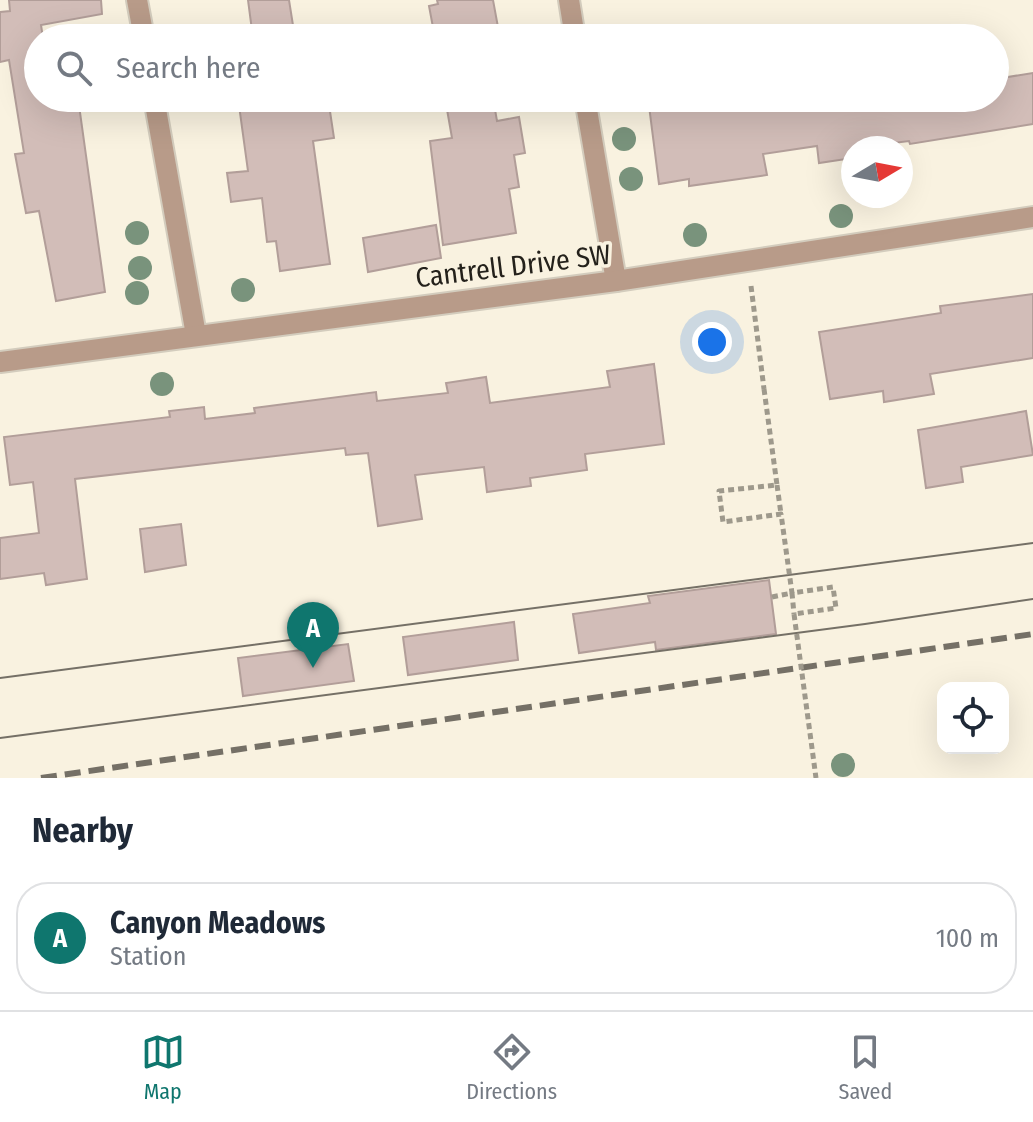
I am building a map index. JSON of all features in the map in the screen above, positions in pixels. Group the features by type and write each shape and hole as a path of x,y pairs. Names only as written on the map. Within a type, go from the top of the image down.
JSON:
{"street":[{"path":"137,0 141,24"},
{"path":"569,0 573,24"},
{"path":"156,112 196,335"},
{"path":"587,112 616,281"},
{"name":"Cantrell Drive SW","path":"0,362 616,281 1033,217"}],"path":[{"path":"748,261 816,778"},
{"path":"777,485 719,491 723,522 781,514"},
{"path":"772,597 833,587 836,608 794,614"}],"building":[{"path":"9,0 101,0 102,14 47,24 24,24 24,112 80,112 105,292 56,301 39,211 26,213 15,154 24,153 9,60 0,62 0,12 10,11"},
{"path":"248,0 289,0 293,24 251,24"},
{"path":"437,0 493,0 497,24 432,24 429,6 438,4"},
{"path":"1033,73 1033,124 913,144 913,136 841,136 841,160 819,163 817,146 763,154 767,175 689,186 689,179 659,184 650,112 1009,112 1009,77"},
{"path":"240,112 330,112 334,138 313,141 330,264 280,271 276,241 267,242 262,198 231,202 227,173 248,171"},
{"path":"447,112 495,112 497,121 519,117 525,153 514,155 519,187 509,189 516,233 443,245 430,141 452,138"},
{"path":"436,225 441,258 368,272 363,238"},
{"path":"1033,294 1033,358 930,374 934,394 884,402 883,391 830,399 819,332 941,313 940,306"},
{"path":"654,364 664,444 585,454 587,470 530,478 531,486 487,492 484,467 415,475 422,519 378,526 368,453 346,455 345,448 75,479 87,579 46,585 44,573 0,579 0,538 39,533 33,482 10,485 4,437 170,417 169,411 204,407 205,419 255,413 254,408 376,392 377,401 448,393 446,383 486,377 490,403 610,387 607,371"},
{"path":"1026,411 1033,455 961,467 963,482 926,488 918,430"},
{"path":"181,524 186,565 145,572 140,529"},
{"path":"769,580 776,634 656,650 655,642 579,653 573,614 650,603 648,596"},
{"path":"514,622 518,660 408,675 403,637"},
{"path":"348,644 354,681 243,696 238,658"}],"tram line":[{"path":"0,678 1033,543"},
{"path":"0,738 1033,599"}],"railway":[{"path":"41,778 1033,634"}],"place":[{"name":"Canyon Meadows","path":"313,668"}]}
